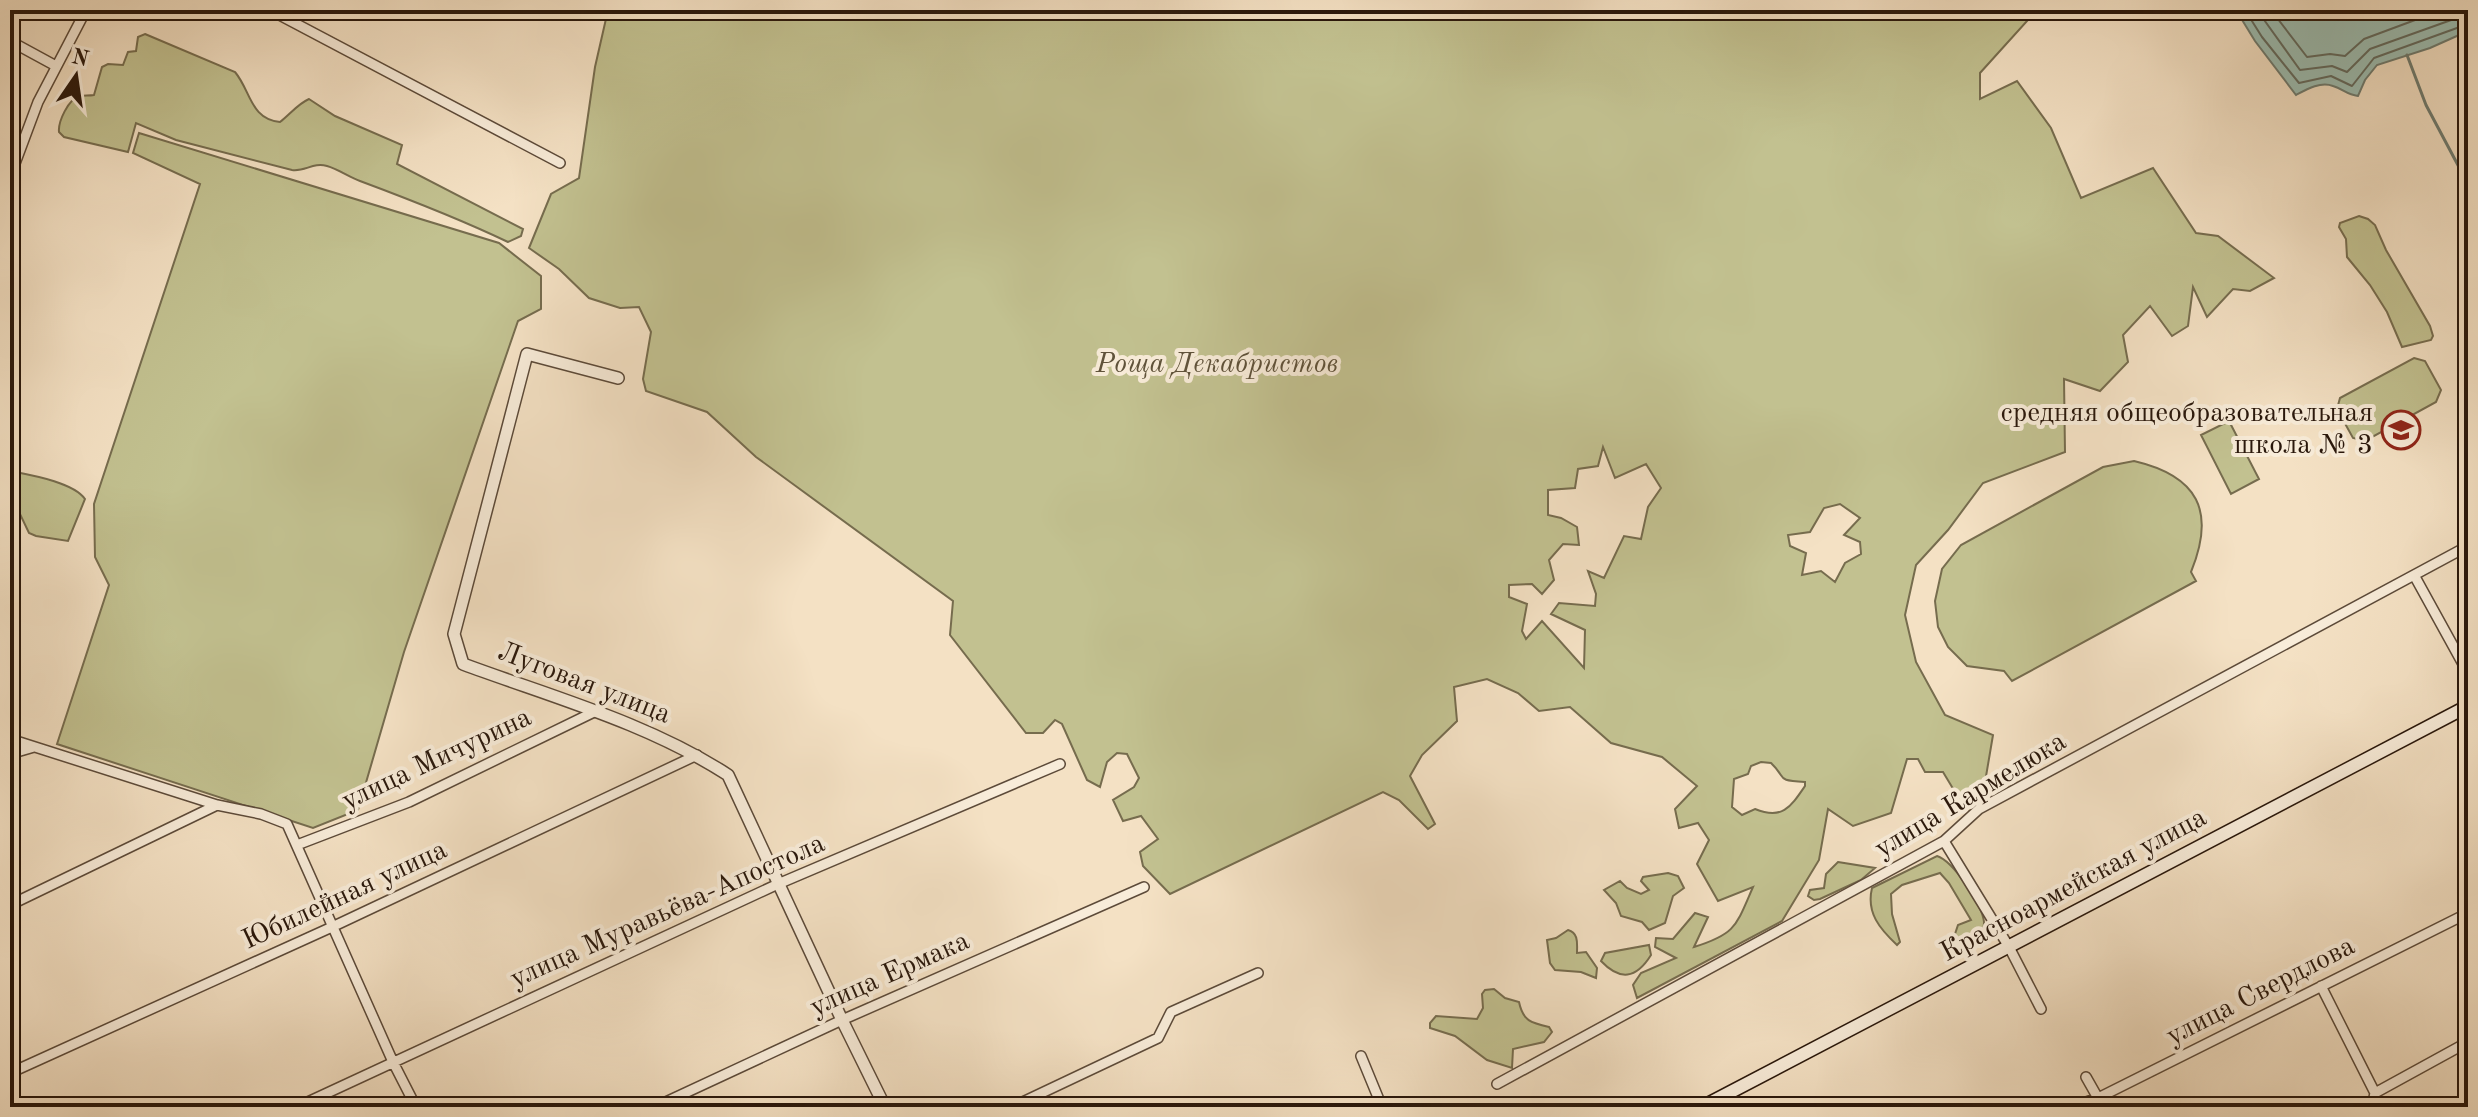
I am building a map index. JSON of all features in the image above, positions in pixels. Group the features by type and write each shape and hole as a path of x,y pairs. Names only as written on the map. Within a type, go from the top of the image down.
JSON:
{"main road":[{"name":"Красноармейская улица","path":"1702,1107 2468,706"}],"street":[{"path":"10,177 22,139 86,10"},
{"path":"270,10 560,163"},
{"path":"10,41 56,66"},
{"name":"Луговая улица","path":"618,378 527,354 454,634 463,664 640,728 697,755 728,775 885,1107"},
{"name":"улица Кармелюка","path":"1497,1084 1944,841 1979,809 2468,546"},
{"path":"2414,575 2468,673"},
{"name":"улица Мичурина","path":"297,845 409,802 594,712"},
{"path":"10,739 287,824 416,1107"},
{"path":"10,754 36,747"},
{"name":"Юбилейная улица","path":"10,1073 332,927 697,755"},
{"name":"улица Муравьёва-Апостола","path":"297,1107 778,884 1060,764"},
{"path":"10,905 217,805"},
{"path":"1944,841 2009,947 2041,1009"},
{"name":"улица Ермака","path":"655,1107 842,1020 1144,887"},
{"name":"улица Свердлова","path":"2072,1107 2101,1102 2321,986 2468,913"},
{"path":"1012,1107 1158,1038 1171,1012 1258,973"},
{"path":"2321,986 2375,1093 2372,1107"},
{"path":"2375,1093 2468,1042"},
{"path":"1361,1056 1380,1103 1361,1107"},
{"path":"2086,1077 2101,1102"}],"green space":[{"name":"Роща Декабристов","path":"608,10 2037,10 1980,73 1980,99 2017,81 2051,128 2081,198 2153,168 2196,233 2218,236 2274,278 2250,291 2233,289 2207,317 2193,287 2188,326 2172,336 2150,306 2123,335 2128,362 2100,391 2064,379 2065,452 1983,483 1948,530 1916,565 1905,615 1916,662 1945,715 1993,735 1982,800 1955,792 1943,772 1925,772 1918,759 1907,759 1891,813 1853,826 1828,809 1819,860 1782,921 1637,998 1633,985 1641,973 1676,958 1655,947 1656,938 1673,939 1695,913 1708,917 1694,947 1719,938 1738,920 1753,887 1718,901 1697,864 1709,840 1698,823 1679,828 1675,809 1697,786 1662,757 1611,743 1570,707 1539,711 1518,693 1487,679 1454,687 1457,721 1422,755 1410,776 1435,824 1428,829 1399,800 1383,792 1170,894 1143,866 1140,852 1158,839 1141,816 1123,821 1113,800 1134,787 1139,778 1127,754 1117,753 1107,762 1100,787 1087,780 1062,724 1055,720 1043,733 1026,733 950,635 953,601 756,457 707,412 646,391 643,379 651,332 639,307 620,308 589,298 559,269 529,248 551,194 579,178 595,67","holes":["1603,447 1615,478 1646,464 1661,488 1648,507 1641,539 1624,536 1604,578 1588,571 1596,594 1595,606 1559,603 1551,614 1585,630 1584,668 1542,621 1526,639 1522,631 1527,604 1509,597 1509,585 1532,584 1542,594 1554,580 1549,560 1563,544 1579,545 1577,527 1548,515 1548,490 1575,488 1578,469 1598,466","1840,504 1860,518 1844,535 1860,542 1861,554 1845,563 1835,582 1821,571 1802,575 1806,553 1790,546 1788,535 1810,532 1824,508","1761,762 1771,763 1783,778 1805,782 1805,786 1784,810 1772,813 1755,809 1742,815 1732,807 1734,779 1748,774 1751,766"]},
{"path":"145,34 235,72 257,110 270,120 280,122 309,99 335,116 402,145 397,164 523,229 521,236 508,242 327,166 292,170 176,140 136,123 128,152 64,137 59,128 68,106 80,96 94,95 102,67 108,64 123,65 128,52 136,51 138,37"},
{"path":"139,133 499,243 541,276 541,309 518,321 404,652 358,810 313,828 57,744 109,585 95,557 94,504 200,184 133,153"},
{"path":"2359,216 2375,225 2430,326 2431,340 2402,347 2387,312 2347,257 2346,239 2340,223"},
{"path":"2414,358 2425,361 2441,390 2436,402 2365,441 2353,438 2337,409 2340,398"},
{"path":"2229,421 2259,479 2231,494 2201,435"},
{"path":"2134,461 2173,476 2196,499 2202,531 2191,572 2196,581 2012,681 2004,671 1967,666 1948,647 1938,627 1935,601 1942,569 1961,545 2103,467"},
{"path":"10,471 61,484 85,499 68,541 29,533 20,514 10,511"},
{"path":"1937,856 1958,874 1982,914 1982,941 1970,948 1958,943 1955,934 1958,925 1971,920 1940,873 1902,885 1891,894 1892,914 1900,942 1897,945 1880,927 1873,913 1872,888"},
{"path":"1838,862 1875,868 1861,880 1820,899 1814,900 1808,896 1810,890 1824,888 1826,874"},
{"path":"1668,873 1678,876 1684,888 1673,896 1665,923 1649,930 1642,922 1621,916 1616,903 1604,890 1620,881 1641,894 1649,890 1641,881 1643,877"},
{"path":"1568,930 1576,936 1577,953 1586,952 1597,968 1596,978 1581,972 1555,970 1550,963 1547,940"},
{"path":"1649,945 1651,955 1634,973 1615,972 1601,961 1605,953"},
{"path":"1494,989 1505,998 1519,1002 1526,1017 1549,1027 1552,1032 1544,1042 1513,1049 1512,1068 1487,1060 1455,1036 1430,1028 1436,1016 1477,1019 1483,1008 1482,994 1485,990"}],"water":[{"path":"2236,10 2292,10 2293,14 2311,10 2468,10 2468,31 2430,48 2377,65 2358,96 2324,84 2296,95"}],"waterway":[{"path":"2407,55 2426,105 2460,169 2468,165"}],"place":[{"name":"средняя общеобразовательная школа № 3","path":"2401,430"}]}
